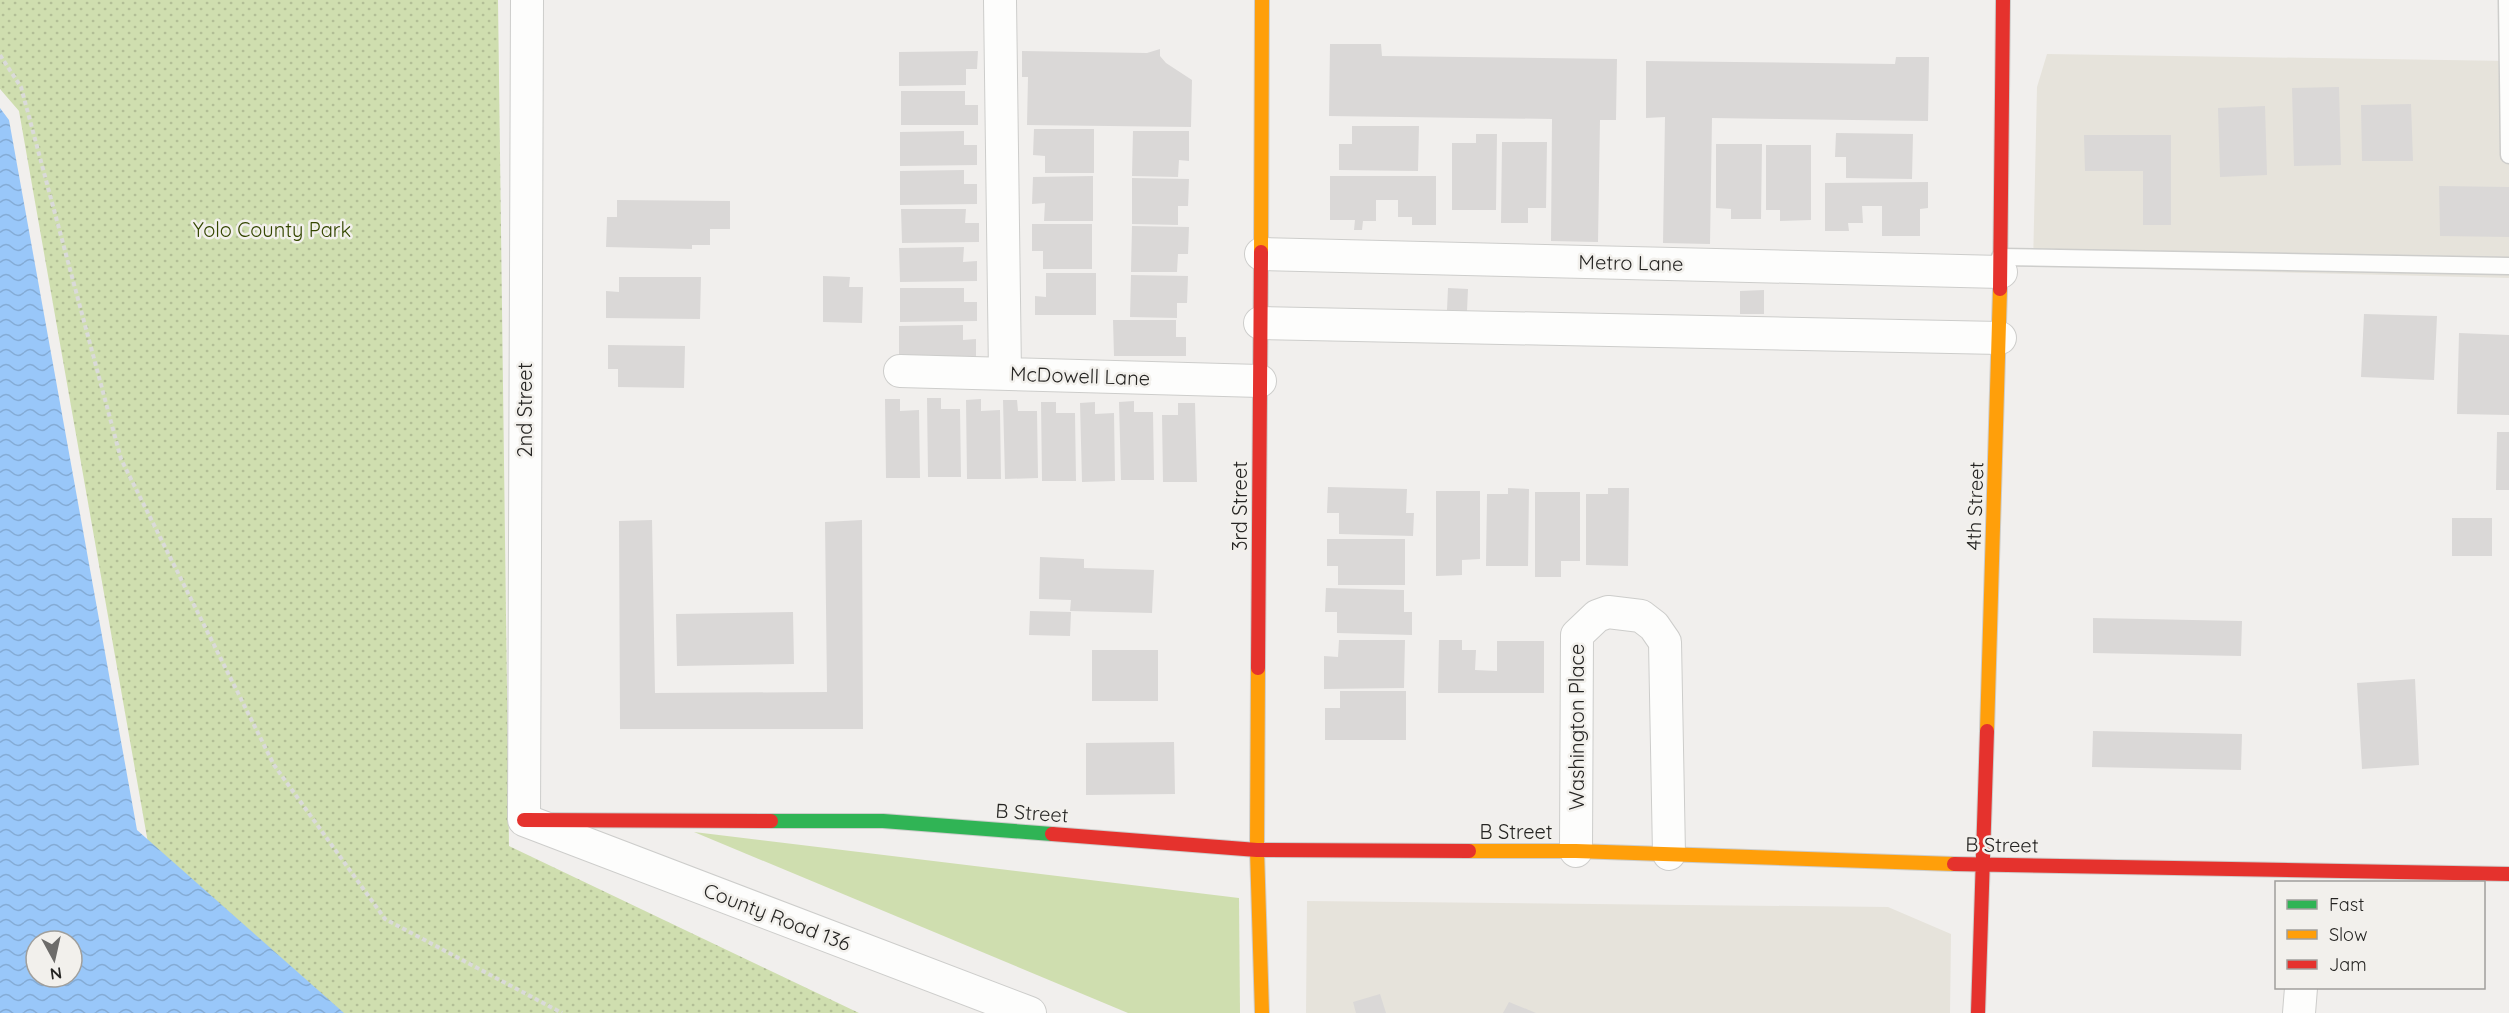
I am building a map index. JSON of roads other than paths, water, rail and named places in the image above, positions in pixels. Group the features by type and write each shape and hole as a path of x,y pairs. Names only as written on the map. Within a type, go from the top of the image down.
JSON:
{"street":[{"name":"2nd Street","path":"524,820 526,0"},
{"path":"981,0 1001,0 1005,374"},
{"name":"3rd Street","path":"1262,0 1257,850 1262,1013"},
{"name":"4th Street","path":"1978,1013 2000,338 2003,0"},
{"name":"Metro Lane","path":"1261,254 2000,265"},
{"path":"1260,323 2000,338"},
{"name":"McDowell Lane","path":"900,371 1260,381"},
{"name":"Washington Place","path":"1576,851 1577,635 1597,616 1608,612 1641,616 1654,626 1665,642 1669,854"},
{"name":"B Street","path":"524,820 883,821 1257,850 1576,851 2305,876 2509,874"},
{"name":"County Road 136","path":"524,820 1030,1013"},
{"path":"2300,1013 2301,989"}],"lane":[{"path":"2507,0 2509,155"},
{"path":"2000,265 2509,266"}],"water":[{"path":"0,108 9,120 137,830 344,1013 0,1013"}],"park label":[{"name":"Yolo County Park","path":"272,230"}]}
